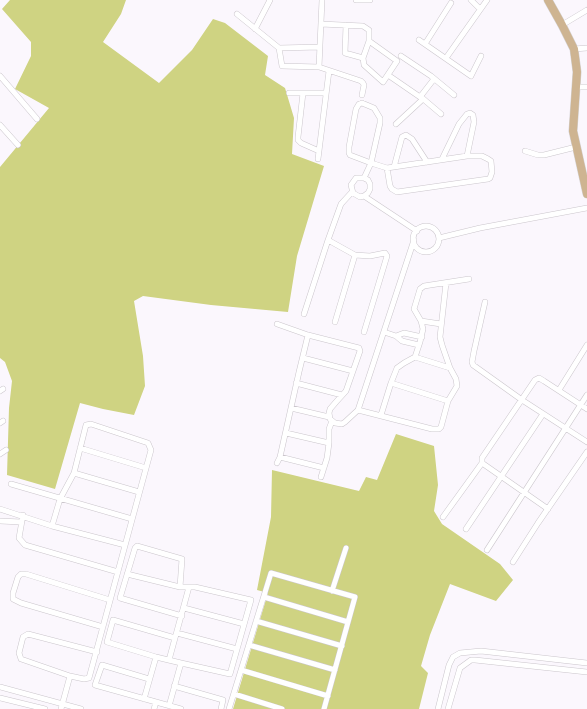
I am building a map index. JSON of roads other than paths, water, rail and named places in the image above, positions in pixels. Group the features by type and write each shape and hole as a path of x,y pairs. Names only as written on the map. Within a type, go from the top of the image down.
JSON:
{"main road":[{"path":"548,0 574,49 576,87 573,131 587,194"}],"street":[{"path":"255,29 270,0"},
{"path":"319,67 322,0"},
{"path":"356,0 370,0"},
{"path":"471,0 480,9"},
{"path":"446,58 487,0"},
{"path":"425,44 451,3"},
{"path":"562,25 587,10"},
{"path":"237,14 279,48 320,48"},
{"path":"321,24 363,26 369,30 369,41 363,58 364,65 384,82 402,54 454,94"},
{"path":"346,25 345,54 363,58"},
{"path":"419,40 471,76 481,56"},
{"path":"369,41 397,61"},
{"path":"279,48 280,64 283,67 319,67 364,82 362,95"},
{"path":"574,49 587,48"},
{"path":"318,159 329,70"},
{"path":"388,75 441,114"},
{"path":"0,76 37,119"},
{"path":"396,124 421,98 434,79"},
{"path":"576,87 587,87"},
{"path":"288,93 326,93"},
{"path":"303,93 298,140 301,143 319,151"},
{"path":"364,178 371,163 380,118 374,108 359,104 356,110 349,147 350,156 371,163 387,168 442,159 482,156 491,161 492,172 490,178 397,192 390,186 387,168"},
{"path":"442,159 459,124 466,114 470,113 473,115 474,122 467,156"},
{"path":"0,125 18,145"},
{"path":"394,167 402,137 406,135 412,139 427,162"},
{"path":"525,151 544,155 576,147"},
{"path":"364,196 368,193 370,184 368,180 364,178 356,178 352,181 351,185 352,192 356,196 364,196 417,231"},
{"path":"304,314 340,204 352,192"},
{"path":"439,238 510,222 587,208"},
{"path":"291,408 331,419 338,424 342,424 358,410 384,332 414,240 417,231 422,227 429,226 435,229 439,238 436,247 428,252 418,249 414,240"},
{"path":"328,240 355,255 370,256 385,253 387,256 364,332"},
{"path":"334,322 355,255"},
{"path":"381,415 397,368 415,357 422,337 423,332 421,321 414,309 420,289 424,286 446,284 469,279"},
{"path":"358,410 436,430 441,427 448,401 457,386 456,379 450,368 440,337 440,324 446,284"},
{"path":"485,302 472,362 473,365 522,400 587,442"},
{"path":"421,321 440,324"},
{"path":"277,324 308,335 358,347 360,351 346,391 330,409 331,419 328,443 321,477"},
{"path":"384,332 396,336 402,341 419,345"},
{"path":"396,336 404,333 422,337"},
{"path":"277,463 286,433 308,335"},
{"path":"558,390 587,345"},
{"path":"415,357 450,368"},
{"path":"303,358 353,371"},
{"path":"443,517 482,463 482,458 535,380 539,378 587,409"},
{"path":"296,383 342,395"},
{"path":"391,383 448,401"},
{"path":"487,550 587,396"},
{"path":"466,529 500,476 543,414"},
{"path":"52,526 60,499 74,473 86,425 91,424 148,443 150,450 146,468 97,652 89,678 84,680 21,659 19,653 22,637 28,634 97,652"},
{"path":"286,433 328,443"},
{"path":"80,448 146,468"},
{"path":"0,454 6,450"},
{"path":"513,562 587,452"},
{"path":"280,457 324,468"},
{"path":"482,463 548,509"},
{"path":"74,473 139,492"},
{"path":"11,484 132,519"},
{"path":"0,509 52,526 125,545"},
{"path":"23,516 19,538 25,545 118,572"},
{"path":"0,521 21,522"},
{"path":"180,587 182,559 137,546 135,548 120,598 182,616"},
{"path":"332,591 346,548"},
{"path":"229,709 271,573 355,597 324,709"},
{"path":"103,627 21,603 13,598 13,593 20,574 26,574 110,600"},
{"path":"127,574 180,587 189,587 251,600 230,674 156,657 107,642 113,620 176,636 237,649"},
{"path":"169,660 189,587"},
{"path":"264,597 348,622"},
{"path":"184,608 244,624"},
{"path":"256,621 342,646"},
{"path":"249,645 336,670"},
{"path":"438,709 449,665 453,657 460,653 481,651 587,663"},
{"path":"144,699 156,657"},
{"path":"448,709 460,668 471,660 587,672"},
{"path":"169,706 181,663"},
{"path":"149,679 102,664 95,685 181,709"},
{"path":"241,670 328,696"},
{"path":"62,706 70,676"},
{"path":"174,686 223,700 221,709"},
{"path":"0,687 62,706 82,709"},
{"path":"234,694 282,709"},
{"path":"0,698 45,709"},
{"path":"154,709 156,702"}]}
